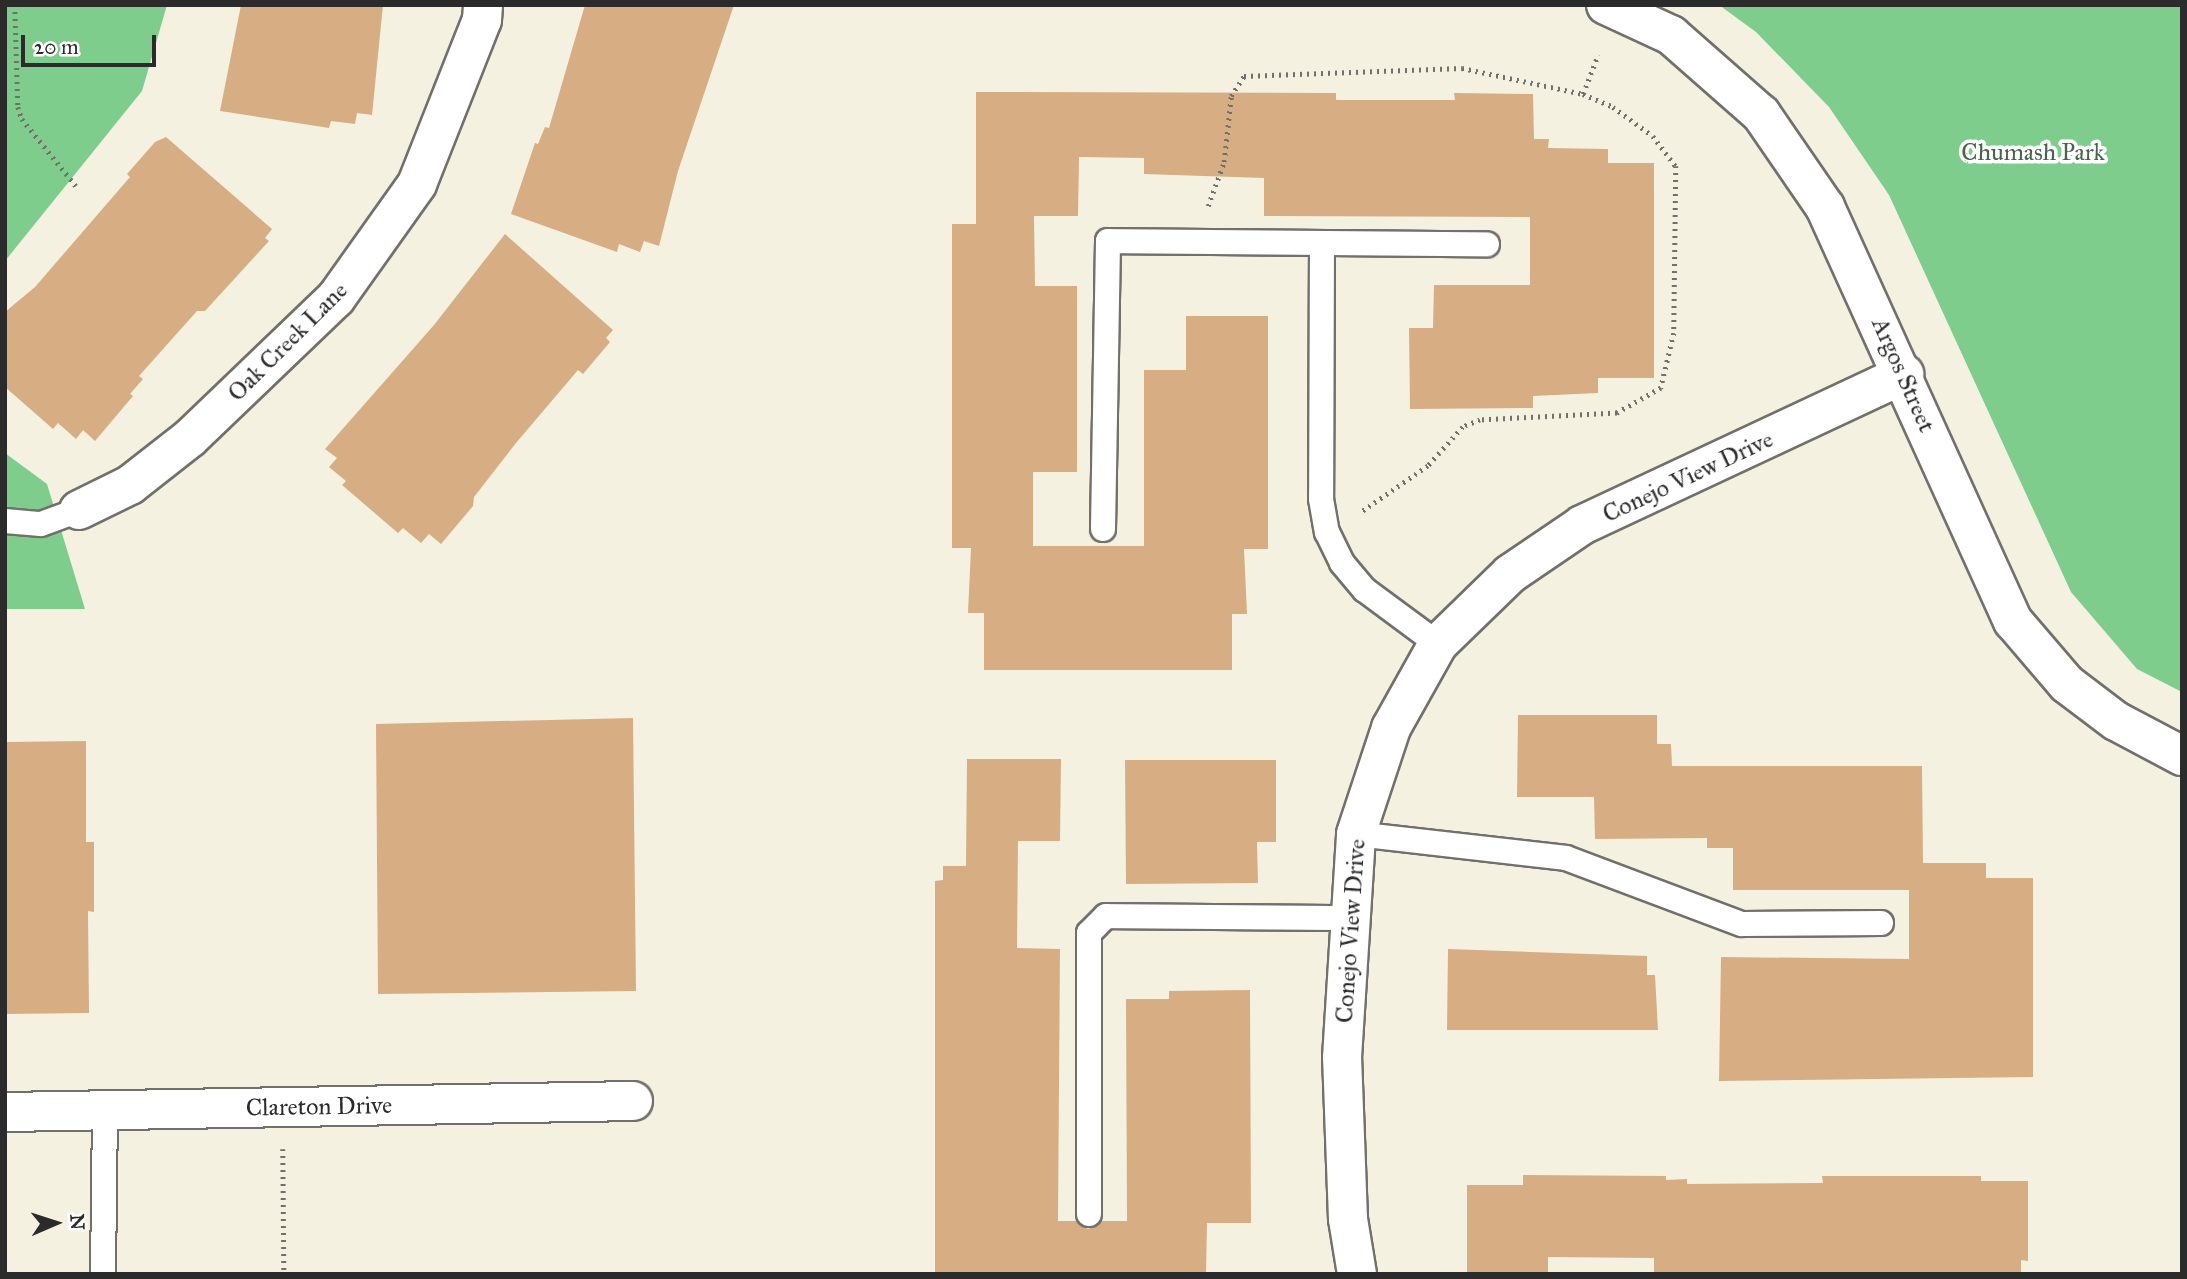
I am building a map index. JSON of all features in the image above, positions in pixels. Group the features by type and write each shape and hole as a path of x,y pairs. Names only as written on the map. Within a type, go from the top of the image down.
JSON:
{"street":[{"name":"Oak Creek Lane","path":"79,510 130,485 190,438 336,298 417,184 482,20 483,5"},
{"name":"Argos Street","path":"1606,5 1671,35 1761,114 1825,207 1904,374 2012,621 2067,684 2116,721 2182,756"},
{"name":"Conejo View Drive","path":"1357,1274 1348,1219 1342,1058 1356,834 1391,728 1438,644 1510,574 1582,525 1904,374"},
{"name":"Clareton Drive","path":"5,1112 633,1101"}],"lane":[{"path":"1103,529 1108,241 1487,244"},
{"path":"1322,243 1321,499 1327,533 1342,563 1365,590 1438,644"},
{"path":"5,521 41,524 79,510"},
{"path":"1356,834 1566,858 1742,924 1881,923"},
{"path":"1088,1214 1089,933 1107,916 1351,918"},
{"path":"103,1274 105,1111"}],"path":[{"path":"15,5 18,107 22,119 76,186"},
{"path":"1583,94 1598,55"},
{"path":"283,1107 284,1274"}],"green space":[{"path":"5,5 167,5 142,91 5,261"},
{"name":"Chumash Park","path":"1719,5 2182,5 2182,692 2137,669 2071,592 1889,195 1829,107 1756,32"},
{"path":"5,453 47,484 85,609 5,609"}],"building":[{"path":"241,5 383,5 372,115 357,113 355,124 331,121 329,128 220,111"},
{"path":"585,5 734,5 678,171 659,246 644,241 640,252 619,244 617,252 511,214 535,143 538,144 545,127 549,128"},
{"path":"976,92 1336,93 1336,100 1455,100 1454,93 1533,94 1534,139 1549,139 1548,148 1608,149 1608,163 1654,163 1654,378 1598,378 1598,393 1533,396 1533,408 1410,409 1409,328 1433,328 1434,285 1530,285 1530,217 1264,216 1264,178 1144,174 1144,158 1079,157 1078,216 1034,216 1035,286 1077,286 1077,472 1033,472 1033,546 1144,546 1144,370 1186,370 1186,316 1268,316 1268,549 1244,549 1247,614 1232,614 1232,670 984,670 984,613 968,613 971,548 952,548 952,224 976,224"},
{"path":"166,137 272,229 265,238 269,241 205,311 197,311 139,376 143,379 130,394 133,396 95,441 83,430 76,439 58,423 53,429 5,387 5,312 35,287 130,177 127,174 155,142"},
{"path":"505,234 613,330 606,338 610,342 583,374 578,370 516,443 474,497 473,506 441,544 429,534 421,543 403,528 398,533 342,485 346,481 329,467 337,458 325,449 434,325"},
{"path":"1518,715 1657,715 1657,744 1671,744 1672,766 1922,766 1923,863 1986,863 1986,878 2033,878 2033,1077 1719,1081 1721,957 1909,959 1909,890 1733,890 1733,848 1707,848 1707,838 1595,839 1594,797 1517,797"},
{"path":"633,718 636,991 378,994 376,724"},
{"path":"86,741 86,842 94,842 94,912 88,911 89,1013 5,1014 5,742"},
{"path":"967,759 1061,759 1060,841 1018,841 1017,948 1060,949 1058,1221 1076,1221 1088,1229 1102,1221 1127,1221 1126,999 1169,999 1169,991 1250,990 1251,1223 1207,1223 1206,1274 935,1274 935,881 943,880 943,866 966,866"},
{"path":"1125,760 1276,760 1276,842 1257,842 1258,883 1126,884"},
{"path":"1448,949 1647,956 1647,975 1655,975 1658,1030 1447,1030"},
{"path":"1523,1175 1666,1176 1666,1180 1687,1179 1687,1184 1823,1183 1822,1176 1981,1176 1981,1181 2028,1181 2028,1261 2021,1260 2021,1274 1654,1274 1654,1258 1548,1257 1548,1274 1467,1274 1467,1185 1523,1185"}]}
